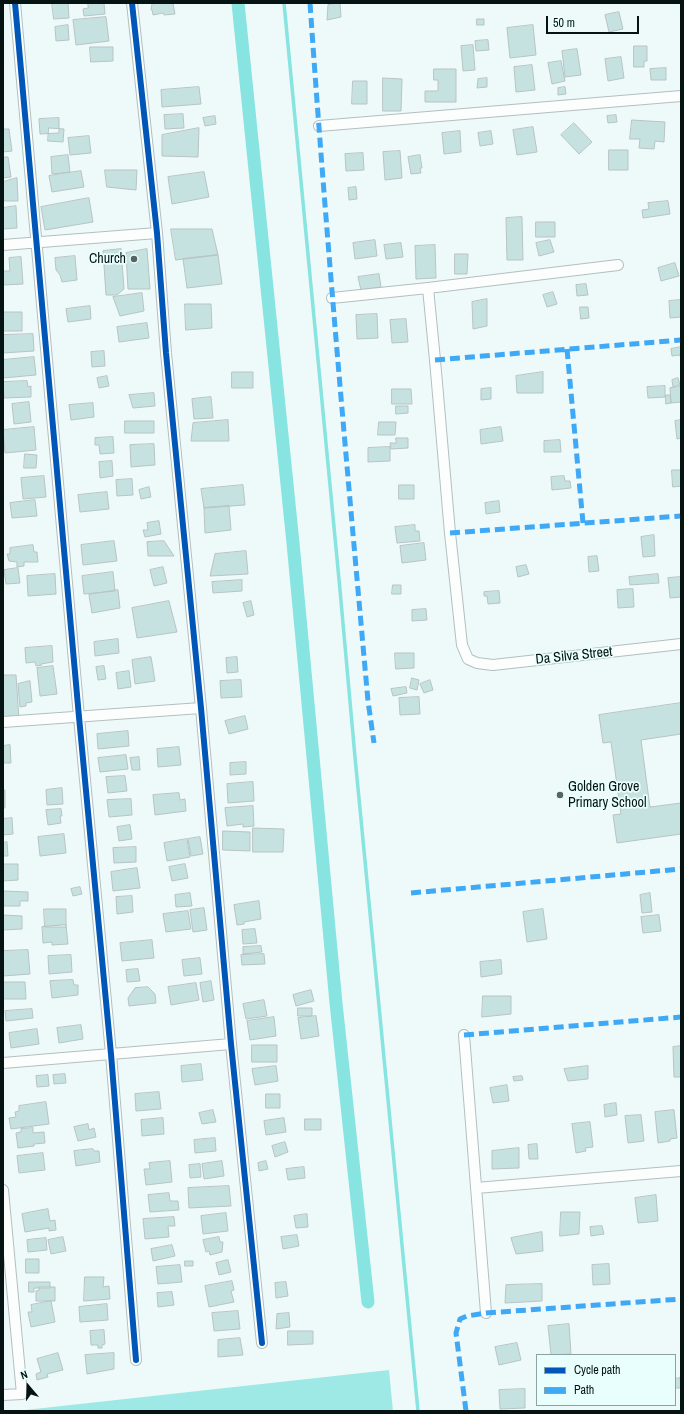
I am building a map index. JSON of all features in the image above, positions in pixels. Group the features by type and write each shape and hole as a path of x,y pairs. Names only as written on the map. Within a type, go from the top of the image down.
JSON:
{"street":[{"path":"15,3 79,717 111,1054 136,1360"},
{"path":"132,3 157,233 166,353 201,708 231,1044 262,1343"},
{"path":"318,126 681,96"},
{"path":"3,246 36,242 157,233"},
{"path":"332,298 618,265"},
{"name":"Da Silva Street","path":"428,288 436,360 450,533 462,645 468,659 477,663 493,665 681,644"},
{"path":"3,722 201,708"},
{"path":"464,1035 486,1313"},
{"path":"3,1063 231,1044"},
{"path":"476,1188 681,1171"},
{"path":"3,1190 22,1394 3,1395"}],"shaded area":[{"path":"389,1370 393,1411 16,1411"}],"building":[{"path":"52,3 68,3 69,18 54,19"},
{"path":"88,3 104,3 105,14 84,16 83,9 88,8"},
{"path":"173,3 175,14 164,15 163,13 153,15 151,10 152,4"},
{"path":"340,3 341,17 327,20 328,5"},
{"path":"619,12 623,29 609,32 605,15"},
{"path":"106,17 109,41 76,45 73,20"},
{"path":"477,19 484,19 484,25 477,25"},
{"path":"68,25 69,40 56,41 55,27"},
{"path":"533,25 536,55 510,58 507,28"},
{"path":"488,40 489,50 476,51 475,41"},
{"path":"473,45 475,70 463,71 461,46"},
{"path":"634,46 647,46 647,61 644,61 644,67 634,67"},
{"path":"90,47 113,47 113,61 91,62"},
{"path":"577,49 581,75 565,77 562,51"},
{"path":"621,57 624,78 608,81 605,59"},
{"path":"561,61 565,81 552,84 548,63"},
{"path":"532,65 535,90 516,92 514,67"},
{"path":"666,68 666,80 651,80 650,69"},
{"path":"434,69 456,69 456,102 425,102 425,91 438,91 438,80 434,80"},
{"path":"383,78 402,79 401,111 383,111"},
{"path":"487,78 487,87 477,88 478,79"},
{"path":"353,81 367,81 367,104 352,104"},
{"path":"199,87 201,104 162,107 161,90"},
{"path":"565,87 566,94 558,95 558,88"},
{"path":"183,114 184,128 165,129 164,115"},
{"path":"616,115 617,122 608,123 607,116"},
{"path":"215,116 216,124 205,126 203,118"},
{"path":"59,118 59,133 40,134 39,119"},
{"path":"632,120 665,122 664,142 655,141 654,149 639,148 640,139 630,139"},
{"path":"574,123 592,142 579,154 561,135"},
{"path":"533,127 537,152 517,155 513,130"},
{"path":"49,128 64,129 63,142 48,141"},
{"path":"199,128 198,157 162,156 162,135"},
{"path":"3,129 9,129 12,151 3,152"},
{"path":"460,131 461,152 444,154 442,133"},
{"path":"491,131 493,144 480,146 478,133"},
{"path":"89,136 91,153 70,155 68,138"},
{"path":"609,150 628,150 628,170 609,170"},
{"path":"400,151 402,178 385,180 383,152"},
{"path":"363,153 364,170 346,171 345,154"},
{"path":"68,155 70,172 52,174 51,157"},
{"path":"420,155 422,168 420,168 421,173 411,174 408,157"},
{"path":"3,157 8,157 11,177 3,178"},
{"path":"105,170 137,170 136,190 107,187"},
{"path":"81,171 84,187 52,192 49,176"},
{"path":"204,172 209,197 172,204 168,177"},
{"path":"17,178 18,201 3,201 3,182"},
{"path":"356,187 357,199 349,200 348,188"},
{"path":"89,198 93,222 45,230 41,207"},
{"path":"668,201 670,214 643,218 642,210 649,209 648,203"},
{"path":"16,206 17,228 3,229 3,208"},
{"path":"522,217 523,260 507,260 506,218"},
{"path":"536,222 555,222 555,237 536,237"},
{"path":"171,229 212,229 218,255 176,260"},
{"path":"375,240 377,256 355,259 353,243"},
{"path":"550,240 554,252 539,256 536,243"},
{"path":"401,243 403,257 386,259 384,245"},
{"path":"435,245 436,278 416,279 415,246"},
{"path":"121,249 124,289 117,295 106,295 103,251"},
{"path":"147,249 150,289 128,289 126,253"},
{"path":"455,254 468,254 467,274 455,274"},
{"path":"218,255 222,284 187,288 183,259"},
{"path":"75,256 77,280 62,282 60,275 56,270 55,258"},
{"path":"21,257 23,284 3,285 3,271 10,271 9,258"},
{"path":"675,263 679,276 661,281 658,268"},
{"path":"379,274 381,287 361,290 358,277"},
{"path":"586,284 588,295 577,296 576,285"},
{"path":"553,292 557,304 547,307 543,295"},
{"path":"142,293 144,311 120,316 113,297"},
{"path":"487,299 487,326 473,329 472,302"},
{"path":"681,300 681,317 670,318 669,301"},
{"path":"185,304 211,304 212,328 186,330"},
{"path":"90,306 91,319 68,322 66,309"},
{"path":"580,307 588,307 589,318 581,319"},
{"path":"3,312 22,312 22,331 3,331"},
{"path":"377,314 378,338 357,339 356,315"},
{"path":"406,319 408,342 392,343 390,320"},
{"path":"147,323 149,338 119,342 117,327"},
{"path":"33,334 34,351 3,353 3,335"},
{"path":"681,347 681,361 680,355 672,356 671,349"},
{"path":"104,351 105,366 92,367 91,352"},
{"path":"34,357 36,375 3,378 3,360"},
{"path":"232,372 253,372 253,388 232,388"},
{"path":"543,372 543,393 517,393 516,376"},
{"path":"107,376 109,386 99,388 97,378"},
{"path":"678,378 680,385 673,387 672,380"},
{"path":"27,381 28,387 31,386 31,397 4,398 3,382"},
{"path":"665,386 665,397 648,398 647,387"},
{"path":"681,387 681,402 671,403 670,388"},
{"path":"491,388 491,399 481,400 481,389"},
{"path":"392,389 411,389 412,404 392,404"},
{"path":"154,393 155,406 133,408 129,395"},
{"path":"666,395 670,395 671,403 666,404"},
{"path":"211,397 213,418 194,419 192,399"},
{"path":"29,402 31,422 14,424 12,404"},
{"path":"93,403 94,417 71,420 69,405"},
{"path":"396,406 408,406 408,413 396,414"},
{"path":"228,420 229,441 191,441 193,423"},
{"path":"681,420 681,438 677,439 675,421"},
{"path":"125,421 154,421 154,433 125,433"},
{"path":"379,422 396,422 395,435 378,435"},
{"path":"34,427 36,450 5,453 3,430"},
{"path":"501,427 503,441 481,444 480,430"},
{"path":"113,437 114,453 100,454 99,445 95,445 95,438"},
{"path":"396,438 408,438 408,448 391,449 390,443 396,443"},
{"path":"560,440 561,452 544,452 544,441"},
{"path":"154,444 155,465 131,467 130,445"},
{"path":"390,447 390,461 368,462 368,448"},
{"path":"25,454 37,455 36,468 24,468"},
{"path":"112,461 113,476 100,478 99,462"},
{"path":"672,470 681,470 681,486 673,487"},
{"path":"44,476 46,497 23,499 21,478"},
{"path":"564,476 565,481 570,481 571,488 552,490 551,477"},
{"path":"132,479 133,495 117,496 116,480"},
{"path":"243,485 245,505 204,508 201,489"},
{"path":"399,485 414,485 414,499 399,499"},
{"path":"149,487 151,497 141,499 139,490"},
{"path":"107,492 109,509 80,512 78,495"},
{"path":"35,500 37,516 12,518 10,503"},
{"path":"499,501 500,512 486,514 485,503"},
{"path":"229,506 231,530 205,533 204,508"},
{"path":"159,521 161,534 145,537 143,530 148,530 147,523"},
{"path":"415,525 415,531 419,531 420,541 397,543 395,527"},
{"path":"654,535 655,556 643,557 641,537"},
{"path":"114,541 117,561 83,565 81,545"},
{"path":"164,541 174,556 148,556 147,542"},
{"path":"424,543 426,560 402,563 400,546"},
{"path":"33,545 34,552 37,552 38,562 24,562 24,566 17,567 17,562 9,561 7,554 10,554 10,548"},
{"path":"246,551 248,574 210,576 215,554"},
{"path":"597,556 599,571 589,572 588,557"},
{"path":"526,565 529,574 518,577 516,567"},
{"path":"163,567 167,583 154,586 150,570"},
{"path":"18,568 20,583 6,584 4,570"},
{"path":"113,572 115,591 84,594 82,576"},
{"path":"55,574 56,594 28,596 27,576"},
{"path":"658,574 659,583 630,585 629,577"},
{"path":"681,577 681,597 670,598 668,578"},
{"path":"242,580 242,591 213,593 212,582"},
{"path":"393,585 401,585 401,594 392,594"},
{"path":"633,589 634,607 618,608 617,590"},
{"path":"118,590 120,608 92,613 89,595"},
{"path":"499,591 500,603 488,604 487,596 484,596 484,592"},
{"path":"169,601 177,632 137,638 132,608"},
{"path":"251,601 254,615 247,617 243,603"},
{"path":"426,609 427,620 412,621 412,610"},
{"path":"118,639 119,653 95,656 94,642"},
{"path":"52,646 53,662 36,666 35,662 26,663 25,648"},
{"path":"395,653 414,653 414,668 396,669"},
{"path":"151,657 155,681 135,684 132,660"},
{"path":"237,657 238,672 227,673 226,658"},
{"path":"53,666 57,694 40,696 37,668"},
{"path":"104,666 106,679 98,680 96,667"},
{"path":"129,671 131,687 118,689 116,673"},
{"path":"3,675 16,675 19,719 3,720"},
{"path":"412,678 419,680 417,690 410,688"},
{"path":"241,680 242,697 221,698 220,681"},
{"path":"430,680 433,690 424,693 420,684"},
{"path":"30,681 32,702 26,703 26,706 20,707 18,684"},
{"path":"406,687 407,693 393,696 391,689"},
{"path":"419,697 420,714 400,715 399,698"},
{"path":"681,703 681,734 641,740 650,807 681,803 681,834 617,843 613,815 621,814 611,742 603,743 599,715"},
{"path":"245,716 248,729 229,734 225,721"},
{"path":"128,731 129,746 98,749 97,734"},
{"path":"10,745 11,763 3,763 3,746"},
{"path":"179,747 181,765 158,767 157,749"},
{"path":"126,755 128,769 100,772 98,758"},
{"path":"139,757 140,770 132,770 130,758"},
{"path":"246,762 246,774 230,775 230,763"},
{"path":"125,776 127,791 108,793 106,777"},
{"path":"253,782 254,801 228,803 227,784"},
{"path":"62,788 63,804 47,805 46,790"},
{"path":"3,790 5,790 5,808 3,808"},
{"path":"179,793 180,800 185,799 186,811 155,815 153,795"},
{"path":"131,799 132,815 109,817 107,800"},
{"path":"253,806 254,826 243,827 243,824 227,826 225,808"},
{"path":"61,809 61,823 48,825 46,810"},
{"path":"12,818 13,834 3,835 3,819"},
{"path":"130,825 132,839 119,841 117,827"},
{"path":"253,828 284,829 283,852 253,852"},
{"path":"223,831 250,832 250,851 223,850"},
{"path":"64,834 66,853 40,856 38,837"},
{"path":"200,837 203,854 191,856 188,839"},
{"path":"187,839 190,857 167,861 164,843"},
{"path":"7,842 8,856 3,856 3,843"},
{"path":"136,847 136,862 114,863 113,848"},
{"path":"3,864 18,864 18,880 3,881"},
{"path":"185,864 188,878 172,881 169,867"},
{"path":"137,868 140,888 113,891 111,872"},
{"path":"80,887 82,894 73,896 71,889"},
{"path":"3,891 28,892 28,901 20,901 20,906 3,906"},
{"path":"190,893 192,906 176,907 175,895"},
{"path":"650,893 652,912 642,913 640,895"},
{"path":"132,896 133,912 117,914 116,897"},
{"path":"259,901 261,919 244,922 244,924 237,925 234,905"},
{"path":"204,908 207,930 193,932 190,910"},
{"path":"44,909 66,909 66,927 45,927"},
{"path":"543,909 547,939 527,942 523,912"},
{"path":"188,911 191,929 166,932 163,914"},
{"path":"3,915 22,916 22,929 3,930"},
{"path":"659,915 661,931 643,933 641,917"},
{"path":"66,925 68,944 52,945 52,942 43,943 42,927"},
{"path":"255,929 257,943 243,944 242,930"},
{"path":"152,940 154,958 122,961 120,943"},
{"path":"261,946 262,952 243,954 243,947"},
{"path":"28,950 30,974 3,976 3,951"},
{"path":"264,954 265,964 242,965 241,955"},
{"path":"71,955 72,972 49,974 48,956"},
{"path":"200,958 202,974 184,976 182,960"},
{"path":"501,960 502,974 481,977 480,962"},
{"path":"138,969 140,981 127,982 126,970"},
{"path":"73,980 74,985 78,985 78,995 52,998 50,981"},
{"path":"211,981 214,1000 203,1002 200,983"},
{"path":"3,982 25,982 26,999 3,999"},
{"path":"196,983 199,1000 171,1005 168,987"},
{"path":"148,987 155,994 156,1003 129,1006 128,998 135,988"},
{"path":"311,990 314,1001 296,1006 293,995"},
{"path":"483,996 511,996 511,1014 482,1017"},
{"path":"264,1000 267,1016 246,1019 243,1004"},
{"path":"298,1008 312,1008 312,1016 298,1016"},
{"path":"32,1009 33,1018 6,1021 5,1011"},
{"path":"316,1016 319,1036 301,1039 298,1018"},
{"path":"274,1017 276,1036 250,1040 247,1021"},
{"path":"81,1025 83,1039 59,1043 57,1028"},
{"path":"37,1029 39,1044 11,1048 9,1033"},
{"path":"252,1045 277,1045 277,1062 252,1062"},
{"path":"681,1046 681,1077 674,1077 673,1047"},
{"path":"201,1064 203,1080 182,1082 181,1066"},
{"path":"276,1066 278,1081 255,1085 252,1069"},
{"path":"588,1066 588,1079 568,1081 564,1069"},
{"path":"65,1074 66,1083 54,1084 53,1075"},
{"path":"48,1075 49,1086 37,1087 36,1076"},
{"path":"522,1076 523,1080 514,1081 513,1077"},
{"path":"507,1085 509,1101 493,1103 490,1088"},
{"path":"159,1092 161,1109 136,1111 135,1094"},
{"path":"266,1094 280,1094 280,1108 266,1108"},
{"path":"46,1102 49,1124 11,1129 9,1118 16,1117 15,1112 19,1111 19,1106"},
{"path":"616,1103 617,1115 605,1117 604,1105"},
{"path":"213,1110 216,1122 202,1124 199,1113"},
{"path":"674,1110 677,1138 658,1143 655,1112"},
{"path":"641,1115 644,1141 628,1143 625,1116"},
{"path":"163,1118 164,1134 142,1136 141,1120"},
{"path":"284,1118 286,1132 266,1135 264,1121"},
{"path":"305,1119 321,1119 321,1130 305,1130"},
{"path":"590,1122 593,1147 585,1148 586,1151 576,1153 572,1124"},
{"path":"88,1124 89,1130 94,1128 96,1137 78,1141 74,1127"},
{"path":"33,1128 33,1133 44,1132 45,1143 18,1148 16,1133 21,1132 21,1129"},
{"path":"215,1138 216,1151 195,1153 194,1140"},
{"path":"285,1142 288,1152 275,1157 272,1146"},
{"path":"537,1144 538,1159 529,1159 528,1145"},
{"path":"519,1148 519,1168 492,1169 492,1151"},
{"path":"93,1149 94,1151 99,1151 100,1162 76,1166 74,1151"},
{"path":"43,1153 45,1170 19,1173 17,1156"},
{"path":"170,1161 172,1182 146,1185 144,1169 150,1169 149,1163"},
{"path":"222,1161 224,1176 204,1179 202,1164"},
{"path":"266,1161 268,1169 259,1171 258,1163"},
{"path":"200,1164 201,1177 190,1178 189,1165"},
{"path":"304,1167 305,1178 288,1180 286,1169"},
{"path":"229,1186 231,1206 189,1208 188,1188"},
{"path":"169,1193 170,1201 178,1201 179,1210 150,1212 148,1195"},
{"path":"656,1195 658,1221 638,1223 635,1198"},
{"path":"48,1209 50,1221 55,1220 56,1230 49,1231 49,1228 25,1232 22,1214"},
{"path":"561,1212 580,1212 579,1234 560,1236"},
{"path":"226,1213 228,1231 203,1234 201,1216"},
{"path":"307,1214 308,1227 296,1228 294,1216"},
{"path":"174,1217 175,1226 168,1226 169,1237 145,1239 143,1219"},
{"path":"602,1226 604,1234 591,1236 590,1227"},
{"path":"542,1232 543,1251 516,1254 511,1238"},
{"path":"297,1235 299,1246 283,1249 281,1237"},
{"path":"63,1237 66,1251 51,1254 48,1240"},
{"path":"219,1237 220,1242 223,1242 222,1252 210,1255 209,1251 206,1252 203,1240"},
{"path":"46,1238 47,1250 28,1252 27,1240"},
{"path":"172,1245 175,1256 153,1261 151,1249"},
{"path":"26,1259 39,1259 39,1273 26,1273"},
{"path":"228,1260 231,1272 219,1275 216,1263"},
{"path":"185,1261 193,1261 193,1266 185,1266"},
{"path":"609,1264 610,1284 593,1285 592,1265"},
{"path":"180,1265 182,1282 158,1284 156,1267"},
{"path":"85,1277 104,1277 103,1287 109,1286 110,1299 84,1301"},
{"path":"232,1281 234,1290 231,1291 234,1302 209,1307 205,1286"},
{"path":"29,1282 50,1282 50,1288 34,1288 34,1292 29,1292"},
{"path":"286,1282 288,1296 276,1298 275,1283"},
{"path":"542,1284 542,1301 505,1303 506,1285"},
{"path":"39,1287 55,1287 55,1301 36,1301 36,1291 39,1290"},
{"path":"172,1292 174,1305 158,1307 157,1293"},
{"path":"51,1301 55,1322 31,1327 28,1312 32,1312 31,1305"},
{"path":"107,1304 108,1320 80,1322 79,1307"},
{"path":"238,1311 240,1329 214,1331 212,1313"},
{"path":"289,1313 290,1327 276,1329 277,1314"},
{"path":"569,1324 571,1354 551,1354 548,1326"},
{"path":"104,1330 105,1344 102,1345 102,1348 98,1348 98,1345 91,1345 90,1331"},
{"path":"288,1331 313,1331 313,1344 288,1345"},
{"path":"240,1338 243,1355 218,1357 218,1340"},
{"path":"517,1343 521,1360 499,1365 495,1347"},
{"path":"58,1353 63,1370 47,1374 48,1377 37,1380 36,1374 41,1372 37,1359"},
{"path":"114,1353 114,1369 87,1374 85,1355"},
{"path":"680,1378 681,1388 676,1388 676,1379"},
{"path":"525,1389 525,1408 500,1409 499,1390"}],"waterway":[{"path":"238,3 293,543 336,1003 368,1302"},
{"path":"284,3 418,1411"}],"marked path":[{"path":"310,3 345,439 368,701 374,743"},
{"path":"435,360 681,340"},
{"path":"567,349 583,523"},
{"path":"450,533 681,516"},
{"path":"411,893 681,869"},
{"path":"464,1035 681,1017"},
{"path":"466,1411 456,1333 460,1319 467,1316 486,1313 681,1299"}],"cycle path":[{"path":"15,3 79,717 111,1054 136,1360"},
{"path":"132,3 157,233 166,353 201,708 231,1044 262,1343"}],"place":[{"name":"Church","path":"134,259"},
{"name":"Golden Grove Primary School","path":"560,795"}]}
